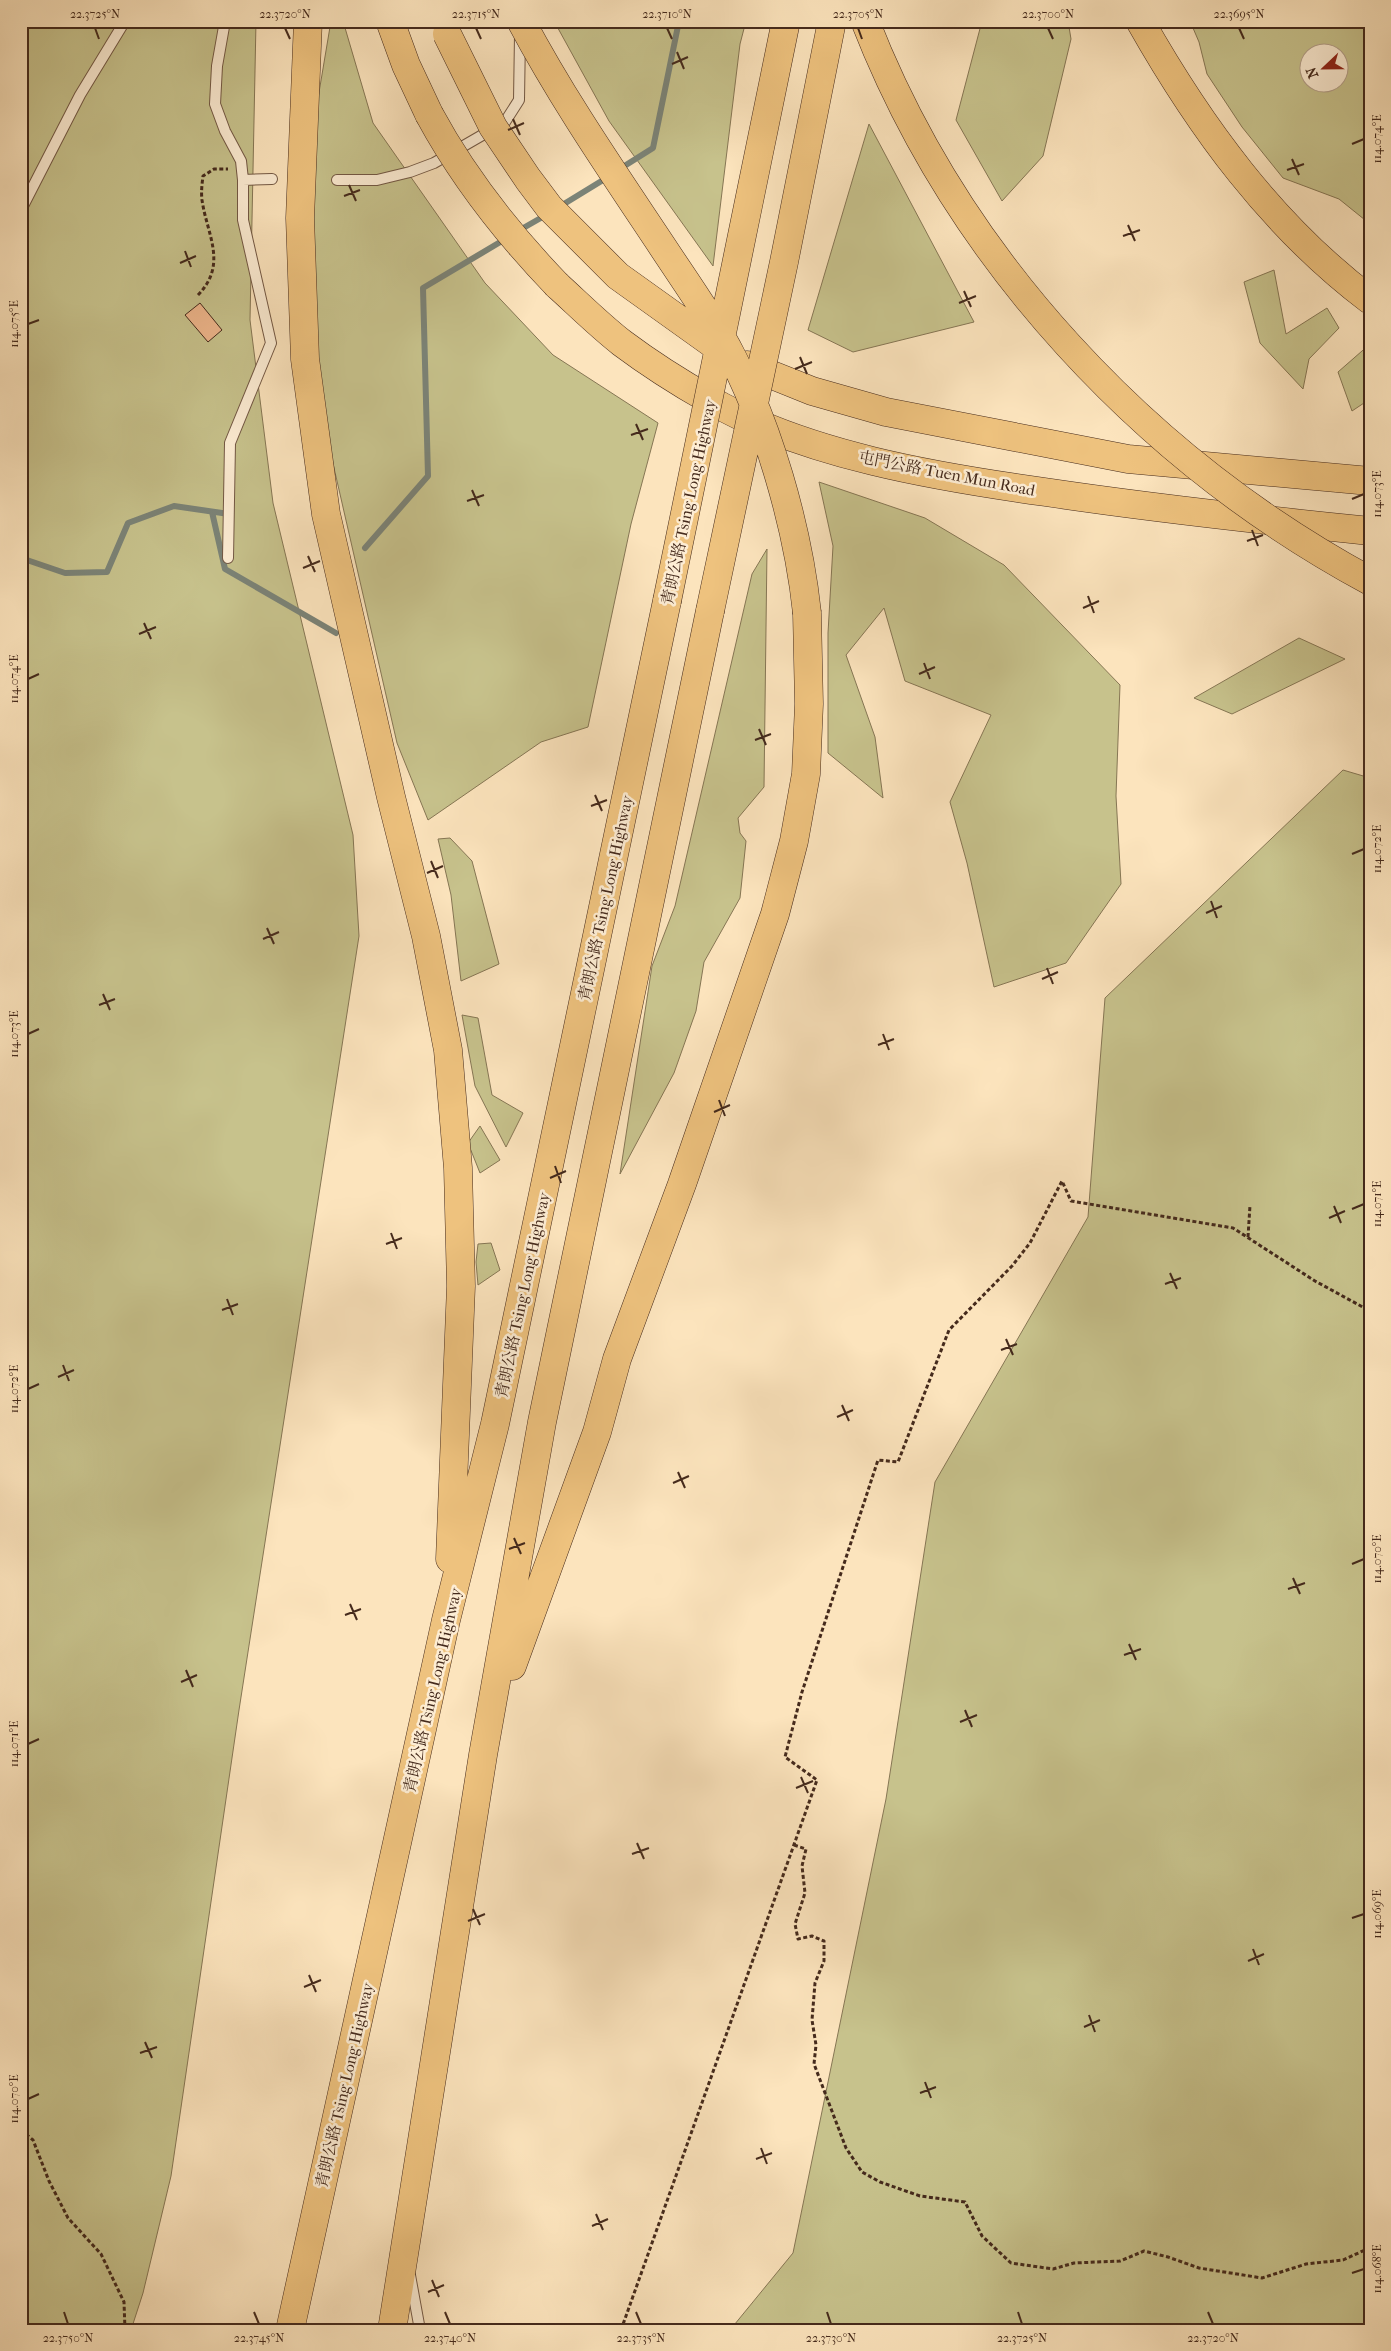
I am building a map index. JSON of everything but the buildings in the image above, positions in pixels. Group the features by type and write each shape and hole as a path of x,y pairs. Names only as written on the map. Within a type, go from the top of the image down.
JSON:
{"highway":[{"path":"308,21 300,218 305,359 326,514 391,797 426,936 449,1060 458,1168 461,1286 446,1620"},
{"name":"屯門公路 Tuen Mun Road","path":"390,21 406,65 446,145 490,209 513,238 557,285 598,324 645,360 710,401 787,435 872,462 986,484 1160,509 1370,531"},
{"path":"483,1755 509,1674 597,1432 617,1359 682,1184 775,914 794,842 806,774 810,704 805,589 783,493 758,415 727,347 569,104 520,21"},
{"name":"青朗公路 Tsing Long Highway","path":"288,2328 446,1620 495,1424 668,601 786,21"},
{"path":"392,2330 483,1755 542,1422 784,262 832,21"},
{"path":"865,21 910,118 956,198 1020,289 1057,333 1136,414 1224,488 1273,522 1370,581"},
{"path":"1140,21 1190,106 1254,190 1329,266 1370,300"},
{"path":"444,27 494,127 548,207 596,256 644,296 723,352 746,365 812,391 886,412 1128,459 1370,481"}],"lane":[{"path":"21,210 80,95 125,21"},
{"path":"225,21 216,66 215,104 225,131 241,161 244,220 272,344 230,443 228,558"},
{"path":"337,180 376,180 410,172 434,163 505,122 519,100 521,80 520,21"},
{"path":"243,180 272,179"},
{"path":"406,2250 420,2330"}],"path":[{"path":"198,295 207,286 215,266 213,243 202,198 203,176 214,169 241,168"},
{"path":"621,2330 818,1780 785,1758 802,1692 878,1460 898,1462 949,1330 1012,1266 1030,1243 1062,1182 1071,1201 1233,1228 1315,1281 1370,1311"},
{"path":"1248,1237 1250,1205"},
{"path":"794,1845 806,1849 802,1866 805,1893 795,1924 798,1939 812,1936 824,1941 824,1961 815,1983 812,2020 816,2045 814,2064 846,2148 862,2172 880,2182 913,2194 965,2202 982,2236 1011,2263 1053,2269 1074,2262 1120,2261 1144,2251 1199,2268 1262,2278 1306,2264 1344,2260 1365,2250 1370,2252"},
{"path":"21,2130 33,2140 49,2181 68,2218 100,2254 124,2302 125,2330"}],"shaded area":[{"path":"21,21 256,21 250,320 273,503 353,835 359,936 239,1710 171,2176 143,2293 131,2330 21,2330"},
{"path":"331,21 343,21 373,123 485,283 553,355 658,423 631,524 588,727 541,742 428,820 397,743 318,398 311,140"},
{"path":"554,21 746,21 740,44 713,266 609,121"},
{"path":"982,21 1068,21 1071,39 1043,156 1002,201 956,120"},
{"path":"1190,21 1370,21 1370,224 1339,199 1283,178 1242,127 1207,74 1199,42"},
{"path":"869,124 974,322 853,352 808,330"},
{"path":"1274,270 1286,334 1327,308 1339,328 1309,359 1303,389 1260,343 1244,282"},
{"path":"1370,344 1370,399 1352,411 1338,372"},
{"path":"819,482 925,518 1004,565 1120,685 1116,796 1121,884 1066,963 994,987 967,863 950,802 991,715 905,681 884,608 846,655 875,737 883,798 828,753 828,633 833,546"},
{"path":"767,549 764,787 738,818 740,833 746,841 740,898 704,962 696,1011 674,1073 620,1174 652,966 675,906 752,574"},
{"path":"1299,638 1345,659 1232,714 1194,698"},
{"path":"1343,770 1370,778 1370,2330 730,2330 793,2253 886,1799 935,1482 1088,1217 1105,998"},
{"path":"450,838 472,861 499,964 461,981 451,895 438,839"},
{"path":"462,1015 478,1018 492,1095 523,1113 506,1147 475,1086"},
{"path":"480,1126 500,1160 480,1173 468,1143"},
{"path":"491,1243 500,1270 478,1285 476,1262 478,1244"}],"waterway":[{"path":"618,170 653,148 679,21"},
{"path":"559,207 608,177"},
{"path":"518,231 546,215"},
{"path":"365,548 428,476 423,288 507,238"},
{"path":"21,558 65,573 107,572 128,523 174,506 229,514"},
{"path":"212,512 225,569 336,633"}]}
